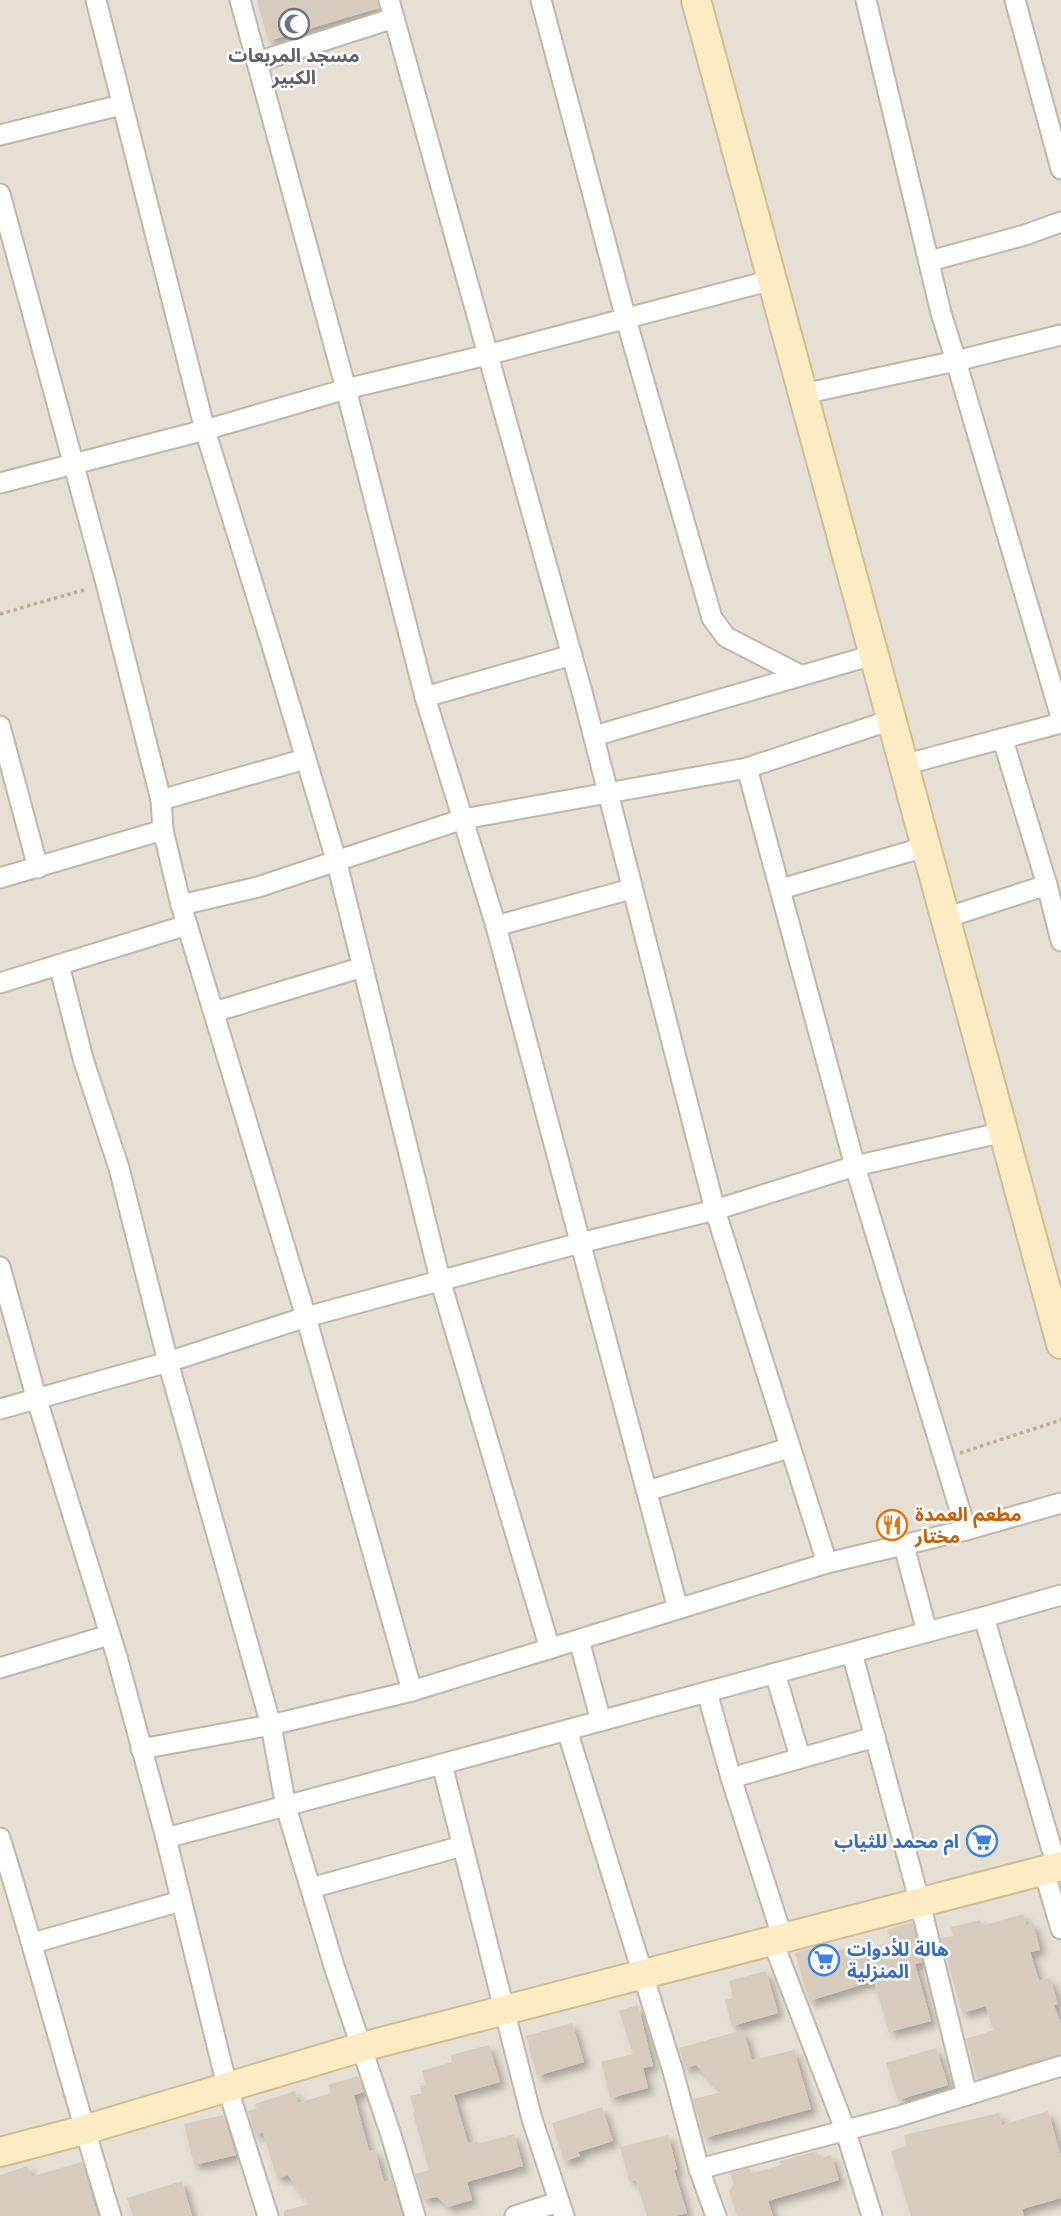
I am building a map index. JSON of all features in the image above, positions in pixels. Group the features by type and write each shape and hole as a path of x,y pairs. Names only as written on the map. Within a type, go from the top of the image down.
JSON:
{"street":[{"path":"96,0 205,430 278,662 337,863 441,1283 550,1649"},
{"path":"240,0 346,389 425,697 496,926 678,1609"},
{"path":"541,0 626,319 712,618 726,637 800,675"},
{"path":"696,0 1004,1132 1054,1288 1061,1344"},
{"path":"866,0 941,313 1061,717"},
{"path":"1015,0 1061,169"},
{"path":"257,62 392,9 594,736 715,1210 827,1563"},
{"path":"0,135 121,105"},
{"path":"0,194 106,583 161,800 163,830 181,905 306,1317 412,1691"},
{"path":"930,261 1025,235 1061,222"},
{"path":"0,483 205,430 346,389 772,280"},
{"path":"803,394 1061,335"},
{"path":"425,697 572,655"},
{"path":"594,736 873,655"},
{"path":"181,905 258,887 463,820 747,768 891,720"},
{"path":"903,765 1061,723"},
{"path":"0,726 4,753 38,868"},
{"path":"1003,740 1047,885 1061,942"},
{"path":"161,800 305,760"},
{"path":"747,768 855,1166 966,1530"},
{"path":"0,878 163,830"},
{"path":"781,889 925,847"},
{"path":"945,918 1047,885"},
{"path":"496,926 631,889"},
{"path":"0,983 187,925"},
{"path":"59,965 84,1062 119,1168 168,1362 271,1725 286,1807 415,2216"},
{"path":"214,1012 363,967"},
{"path":"0,1409 168,1362 306,1317 441,1283 580,1243 715,1210 855,1166 1004,1132"},
{"path":"0,1267 37,1400 109,1635 166,1838 227,2086 268,2216"},
{"path":"647,1491 789,1448"},
{"path":"141,1749 271,1725 412,1691 827,1563 904,1546 1061,1503"},
{"path":"904,1546 927,1632"},
{"path":"166,1838 1061,1595"},
{"path":"984,1617 1054,1868 1061,1929"},
{"path":"0,1668 109,1635"},
{"path":"579,1640 601,1721"},
{"path":"852,1653 920,1903 967,2095"},
{"path":"775,1674 800,1757"},
{"path":"707,1692 778,1940 845,2129 872,2216"},
{"path":"567,1730 673,2071 699,2169 716,2216"},
{"path":"732,1778 875,1737"},
{"path":"442,1765 532,2119 561,2209 515,2216"},
{"path":"0,1838 111,2216"},
{"path":"311,1888 462,1846"},
{"path":"0,2152 84,2130 362,2047 1054,1868"},
{"path":"33,1943 181,1901"},
{"path":"699,2169 896,2117 1061,2066"}],"path":[{"path":"0,614 106,583"},
{"path":"945,1458 1061,1420"}],"shaded area":[{"path":"0,0 1061,0 1061,2216 0,2216"}],"building":[{"name":"مسجد المربعات الكبير","path":"257,0 377,0 379,8 268,41"},
{"path":"1023,1914 1026,1925 1033,1923 1040,1950 1030,1952 1039,1981 1050,1978 1058,2004 1054,2005 1061,2025 1061,2054 977,2079 966,2039 993,2030 986,2006 962,2013 941,1938 953,1936 951,1927 980,1920 982,1926"},
{"path":"912,1922 922,1962 915,1964 931,2021 889,2032 874,1981 809,2001 795,1953 819,1946 822,1956 849,1947 851,1954 891,1942 887,1930"},
{"path":"766,1971 778,2013 732,2026 725,2000 733,1998 729,1981"},
{"path":"638,2005 653,2066 643,2068 648,2088 610,2098 601,2062 633,2054 619,2011"},
{"path":"572,2023 584,2062 537,2076 526,2036"},
{"path":"743,2030 752,2060 794,2050 811,2109 704,2138 693,2099 722,2092 696,2065 685,2068 679,2048"},
{"path":"489,2045 500,2082 454,2095 468,2143 477,2141 478,2144 514,2134 523,2166 467,2182 472,2200 448,2207 437,2197 423,2199 415,2174 429,2170 410,2096 422,2093 420,2086 426,2085 422,2071 452,2062 451,2055"},
{"path":"936,2048 948,2085 898,2100 886,2063"},
{"path":"358,2076 364,2092 354,2095 369,2151 375,2150 384,2182 392,2180 402,2216 284,2216 284,2211 309,2204 288,2175 277,2178 263,2132 255,2135 248,2111 257,2108 255,2104 295,2091 298,2103 331,2093 328,2085"},
{"path":"602,2107 613,2141 578,2152 580,2156 564,2161 552,2123"},
{"path":"1048,2111 1061,2157 1061,2198 1022,2209 1024,2216 911,2216 891,2151 907,2146 904,2135 999,2113 1002,2125"},
{"path":"223,2115 236,2155 194,2165 184,2124"},
{"path":"668,2135 677,2169 674,2170 687,2213 676,2216 647,2216 636,2180 629,2181 620,2147"},
{"path":"816,2151 818,2159 831,2155 839,2180 768,2201 773,2216 737,2216 729,2191 734,2184 730,2173 749,2168 751,2174 781,2165 780,2161"},
{"path":"82,2162 98,2216 0,2216 0,2175 27,2166 31,2177"},
{"path":"182,2181 192,2216 133,2216 127,2198"}],"place":[{"name":"مسجد المربعات الكبير","path":"294,24"},
{"name":"مطعم العمدة مختار","path":"892,1525"},
{"name":"ام محمد للثياب","path":"982,1841"},
{"name":"هالة للأدوات المنزلية","path":"824,1960"}]}
